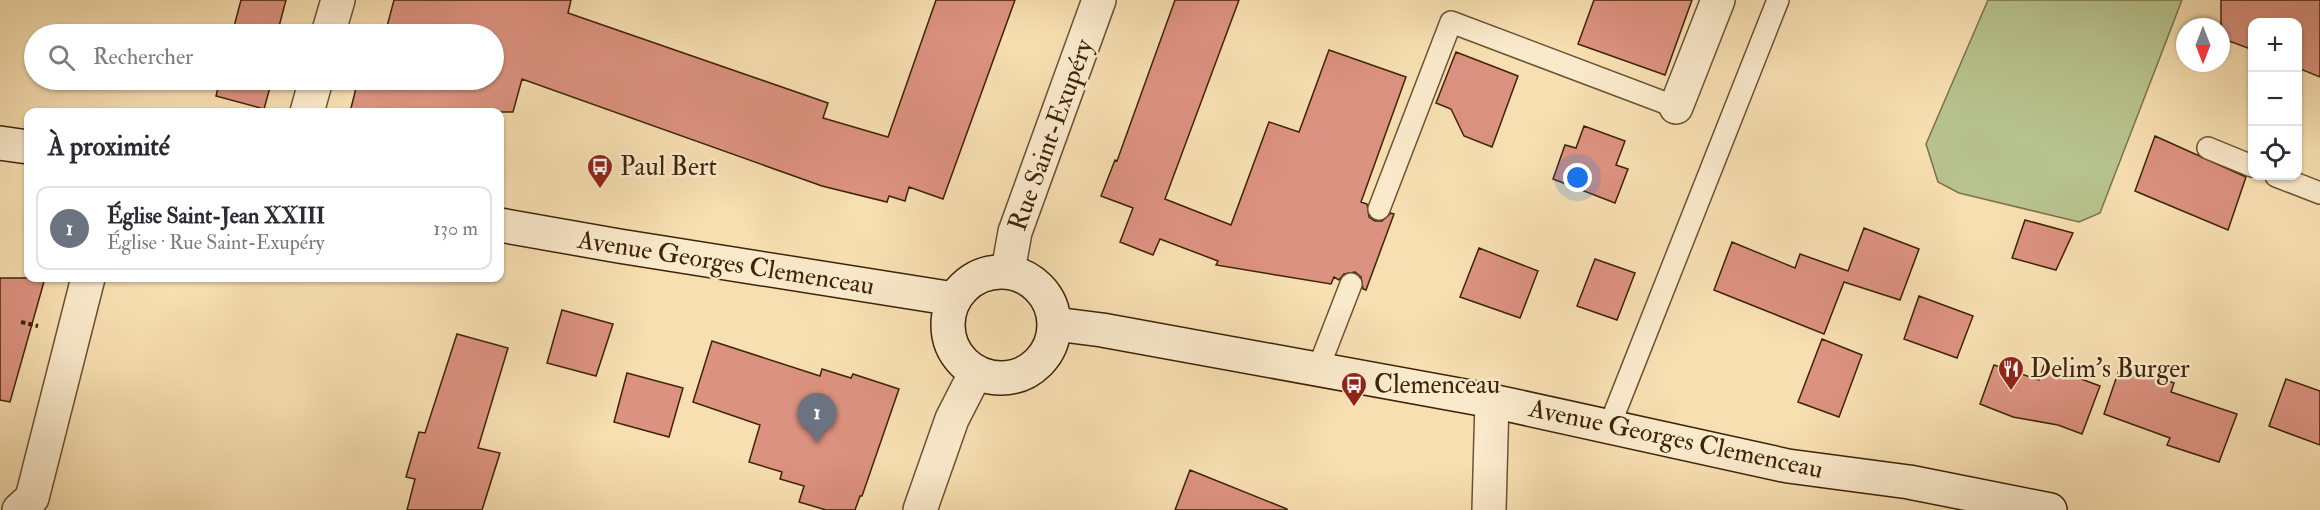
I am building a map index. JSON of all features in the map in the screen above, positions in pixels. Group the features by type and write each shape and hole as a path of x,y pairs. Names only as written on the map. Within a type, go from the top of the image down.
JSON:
{"main road":[{"path":"331,24 338,0"},
{"name":"Rue Saint-Exupéry","path":"1008,271 1015,232 1099,0"},
{"path":"1677,107 1718,0"},
{"path":"308,108 313,90"},
{"path":"0,143 24,146"},
{"name":"Avenue Georges Clemenceau","path":"504,226 954,299"},
{"path":"1008,271 1023,276 1046,295 1055,324 1052,342 1043,358 1029,371 1012,378 993,378 976,372 958,355 948,333 948,315 954,299 963,286 977,277 992,272 1008,271"},
{"path":"19,510 32,498 87,282"},
{"name":"Avenue Georges Clemenceau","path":"1055,324 1492,401 1788,466 1909,482 2050,510"},
{"path":"920,510 952,418 976,372"},
{"path":"1490,510 1492,401"}],"lane":[{"path":"1609,427 1778,0"},
{"path":"1379,209 1451,22 1677,107"},
{"path":"2208,148 2248,164"},
{"path":"2286,180 2320,194"},
{"path":"1318,369 1351,284"}],"green space":[{"path":"1988,0 2182,0 2100,213 2079,222 1959,193 1938,182 1926,144"}],"building":[{"path":"241,0 286,0 280,24 235,24"},
{"path":"394,0 571,0 568,13 828,103 823,118 888,137 936,0 1015,0 943,199 909,187 905,201 889,196 887,202 822,186 522,79 513,112 504,112 504,108 351,108 356,90 504,90 504,24 388,24"},
{"path":"1175,0 1239,0 1165,199 1231,225 1269,122 1299,132 1329,50 1406,77 1361,202 1367,204 1369,217 1375,221 1382,221 1391,213 1394,214 1366,290 1363,289 1361,277 1355,272 1344,274 1339,280 1334,277 1331,284 1216,265 1218,261 1160,239 1153,255 1120,242 1133,208 1101,196 1115,160 1117,161"},
{"path":"1594,0 1692,0 1665,75 1578,44"},
{"path":"2221,0 2320,0 2320,77 2302,70 2302,18 2248,18 2248,48 2230,41 2230,18 2221,18"},
{"path":"1456,52 1518,76 1492,147 1464,136 1451,109 1436,103"},
{"path":"218,90 269,90 264,108 216,96"},
{"path":"1584,126 1625,141 1616,165 1628,169 1615,203 1553,179 1565,145 1576,148"},
{"path":"2155,136 2246,177 2228,230 2135,191"},
{"path":"2025,220 2073,233 2056,270 2012,258"},
{"path":"1864,228 1919,249 1900,300 1844,282 1824,334 1714,290 1732,242 1795,268 1800,254 1848,271"},
{"path":"1479,248 1538,271 1520,318 1460,297"},
{"path":"1595,259 1635,273 1617,320 1577,306"},
{"path":"0,278 24,278 24,282 44,282 10,402 0,400"},
{"path":"1919,296 1973,316 1957,358 1904,339"},
{"path":"562,310 613,324 596,376 547,363"},
{"path":"457,334 508,348 478,448 500,453 482,510 407,510 415,479 406,477 419,432 425,433"},
{"path":"1822,339 1862,355 1839,417 1798,402"},
{"path":"712,341 820,376 822,369 851,378 853,374 899,389 855,510 826,510 799,502 804,486 780,479 782,472 749,462 760,425 693,402"},
{"path":"2121,364 2174,383 2171,392 2237,414 2219,462 2167,445 2170,438 2104,414"},
{"path":"1994,365 2039,380 2044,365 2100,386 2082,434 2058,425 2013,417 1980,404"},
{"path":"627,373 683,388 669,437 614,422"},
{"path":"2286,379 2320,391 2320,445 2269,426"},
{"path":"1190,470 1287,509 1287,510 1175,510"}],"place":[{"name":"Paul Bert","path":"600,190"},
{"name":"Delim's Burger","path":"2011,392"},
{"name":"Clemenceau","path":"1354,408"},
{"name":"Église Saint-Jean XXIII","path":"817,443"}]}
